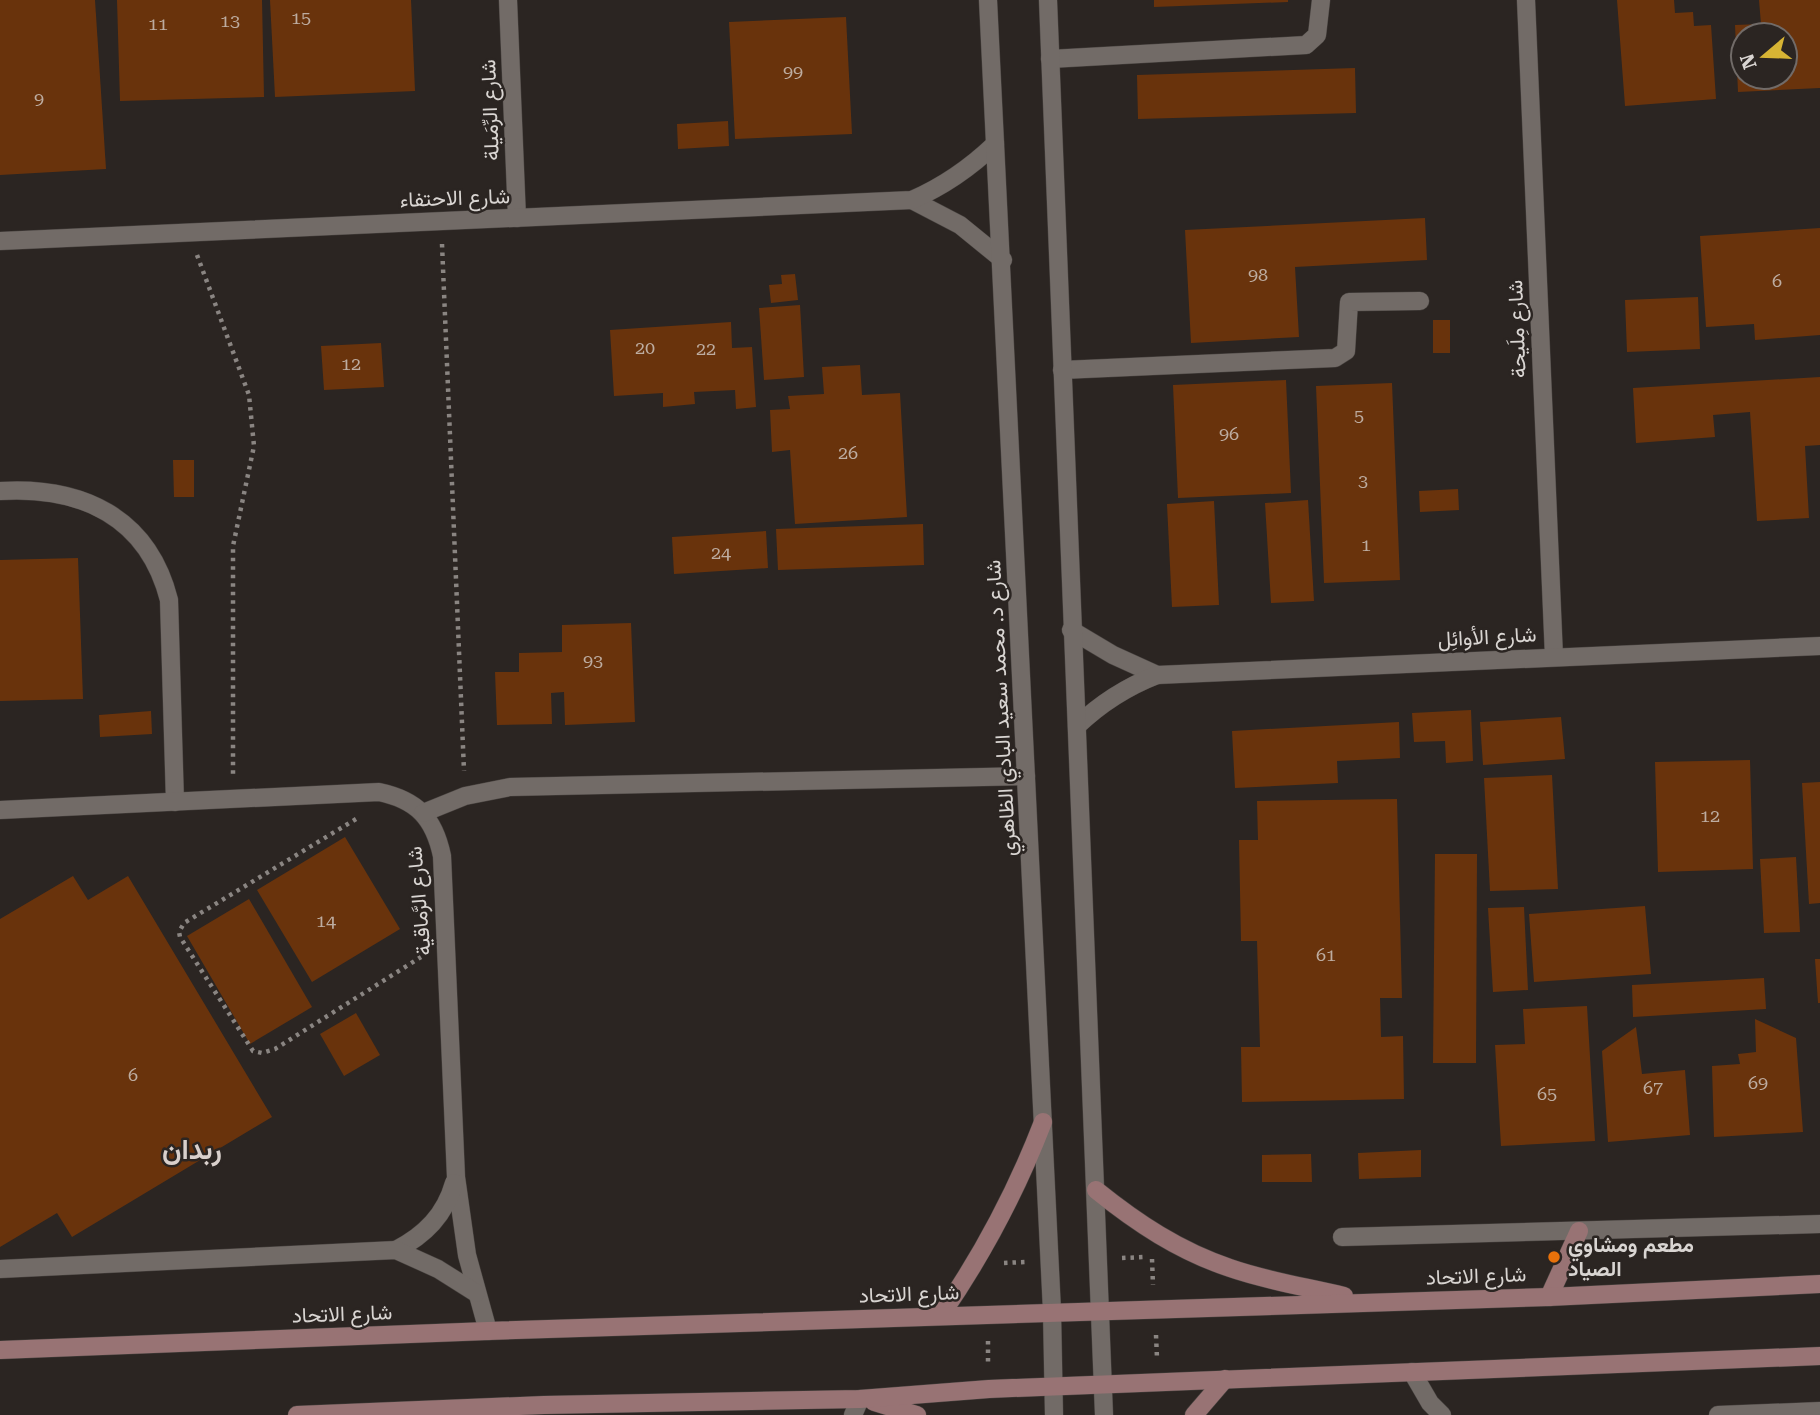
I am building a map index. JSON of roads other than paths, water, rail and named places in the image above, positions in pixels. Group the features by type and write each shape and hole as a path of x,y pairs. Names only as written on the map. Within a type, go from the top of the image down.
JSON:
{"main road":[{"path":"941,1315 989,1242 1027,1163 1043,1122"},
{"path":"1096,1190 1134,1221 1204,1258 1232,1269 1368,1302"},
{"path":"1549,1297 1580,1231"},
{"name":"شارع الاتحاد","path":"0,1350 1052,1311 1549,1297 1820,1284"},
{"path":"856,1407 989,1389 1820,1356"},
{"path":"1194,1415 1224,1379"},
{"path":"297,1415 544,1405 856,1407 917,1415"}],"street":[{"name":"شارع الرِّمَيلة","path":"508,0 517,218"},
{"name":"شارع د. محمد سعيد البادي الظاهري","path":"988,0 1003,260 1052,1311 1054,1415"},
{"path":"1048,0 1104,1415"},
{"path":"1050,59 1306,45 1317,34 1321,0"},
{"name":"شارع مِلَيحة","path":"1526,0 1554,657"},
{"name":"شارع الاحتفاء","path":"0,241 912,200 931,192 965,171 995,144"},
{"path":"912,200 960,225 1003,260"},
{"path":"1062,370 1335,358 1346,351 1349,302 1420,301"},
{"path":"0,491 20,490 66,495 108,512 142,540 155,559 169,600 175,802"},
{"name":"شارع الأوائِل","path":"1071,630 1113,656 1157,675"},
{"name":"شارع الأوائِل","path":"1077,726 1114,695 1157,675 1820,646"},
{"path":"0,810 379,792 410,803 423,813 465,796 510,788 1026,776"},
{"name":"شارع الرَّماقية","path":"423,813 432,826 442,856 456,1177 460,1216 476,1293 488,1331"},
{"path":"0,1269 396,1250 414,1241 435,1221 450,1196 456,1177"},
{"path":"1342,1237 1820,1224"},
{"path":"396,1250 438,1269 476,1293"},
{"path":"1412,1372 1430,1404 1442,1415"},
{"path":"1718,1415 1820,1411"}],"place":[{"name":"مطعم ومشاوي الصياد","path":"1554,1257"}],"district":[{"name":"ربدان","path":"192,1149"}]}
